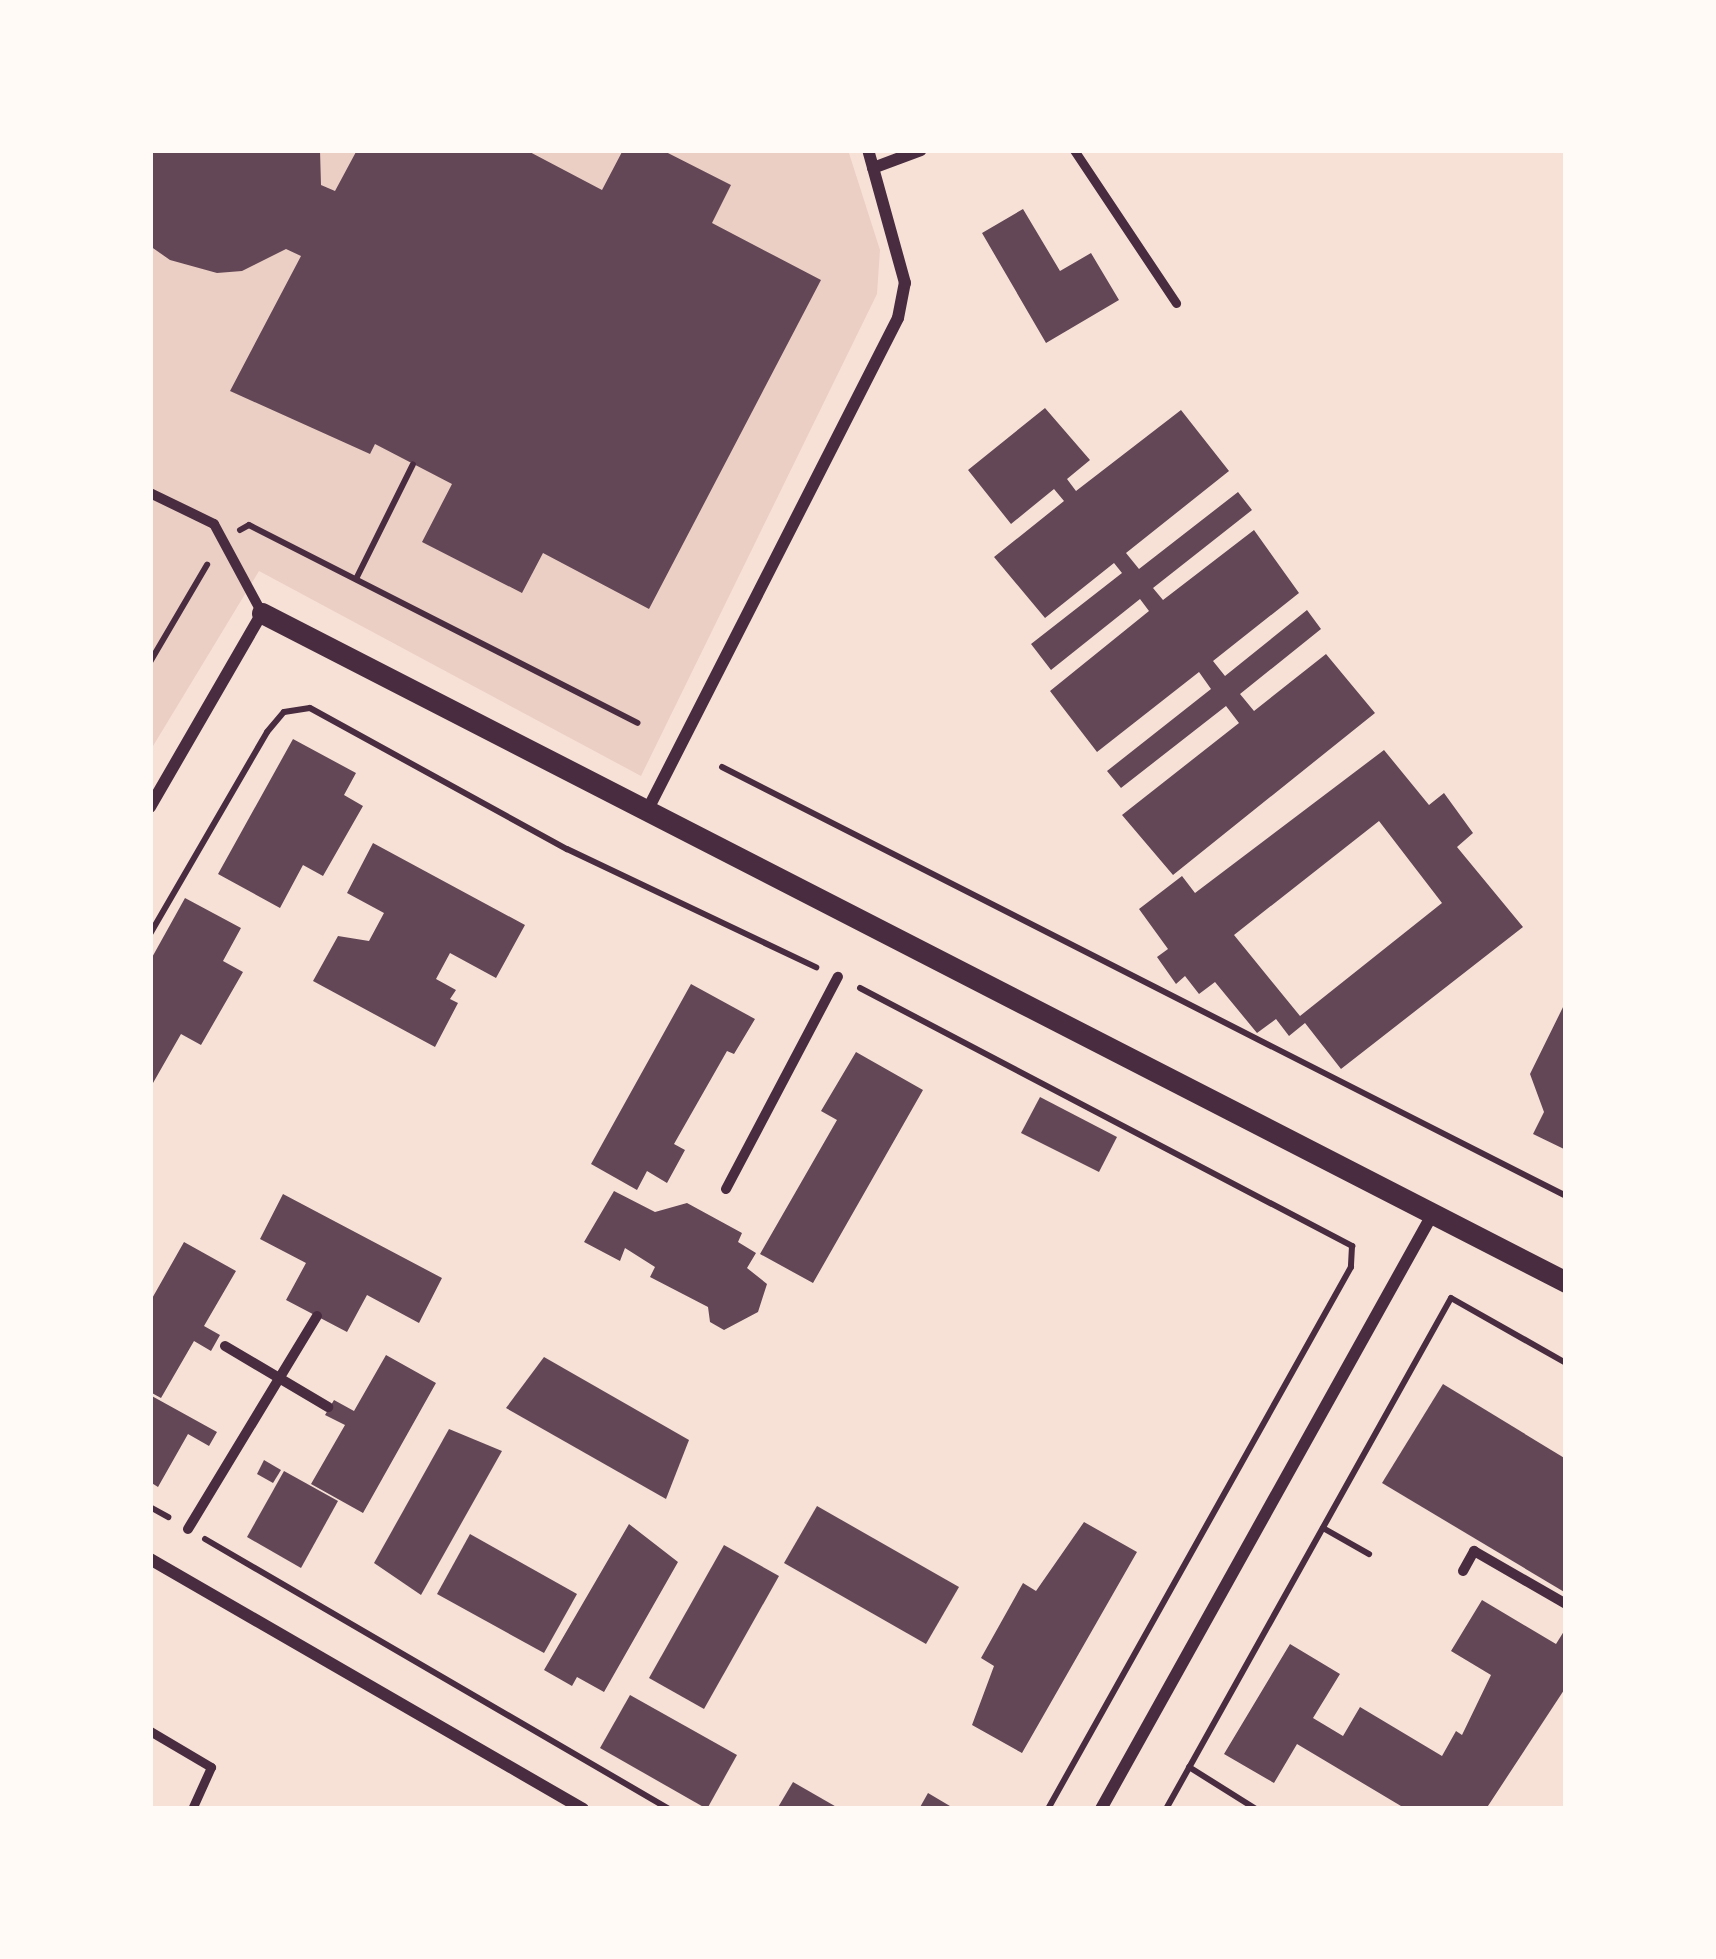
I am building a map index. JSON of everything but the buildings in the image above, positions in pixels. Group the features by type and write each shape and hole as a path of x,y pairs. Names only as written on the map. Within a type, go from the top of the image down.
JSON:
{"street":[{"path":"647,811 898,318 905,283 868,150"},
{"path":"873,168 921,150"},
{"path":"150,493 214,524 262,614 1566,1282"},
{"path":"150,807 262,614"},
{"path":"726,1189 838,977"},
{"path":"1101,1809 1432,1215"},
{"path":"188,1529 316,1316"},
{"path":"225,1346 328,1407"},
{"path":"1463,1571 1474,1551 1566,1604"},
{"path":"150,1559 583,1809"}],"lane":[{"path":"1074,150 1175,303"},
{"path":"150,1731 211,1767 192,1809"}],"path":[{"path":"356,579 413,464"},
{"path":"150,662 222,540 249,525 637,723"},
{"path":"150,934 267,732 284,712 310,708 567,849 838,977 1352,1246 1351,1267 1048,1809"},
{"path":"722,767 1566,1196"},
{"path":"1166,1809 1451,1298 1566,1363"},
{"path":"150,1507 669,1809"},
{"path":"1322,1528 1369,1554"},
{"path":"1189,1767 1256,1809"}],"shaded area":[{"path":"150,150 848,150 880,250 877,294 641,776 259,571 150,751"}]}
